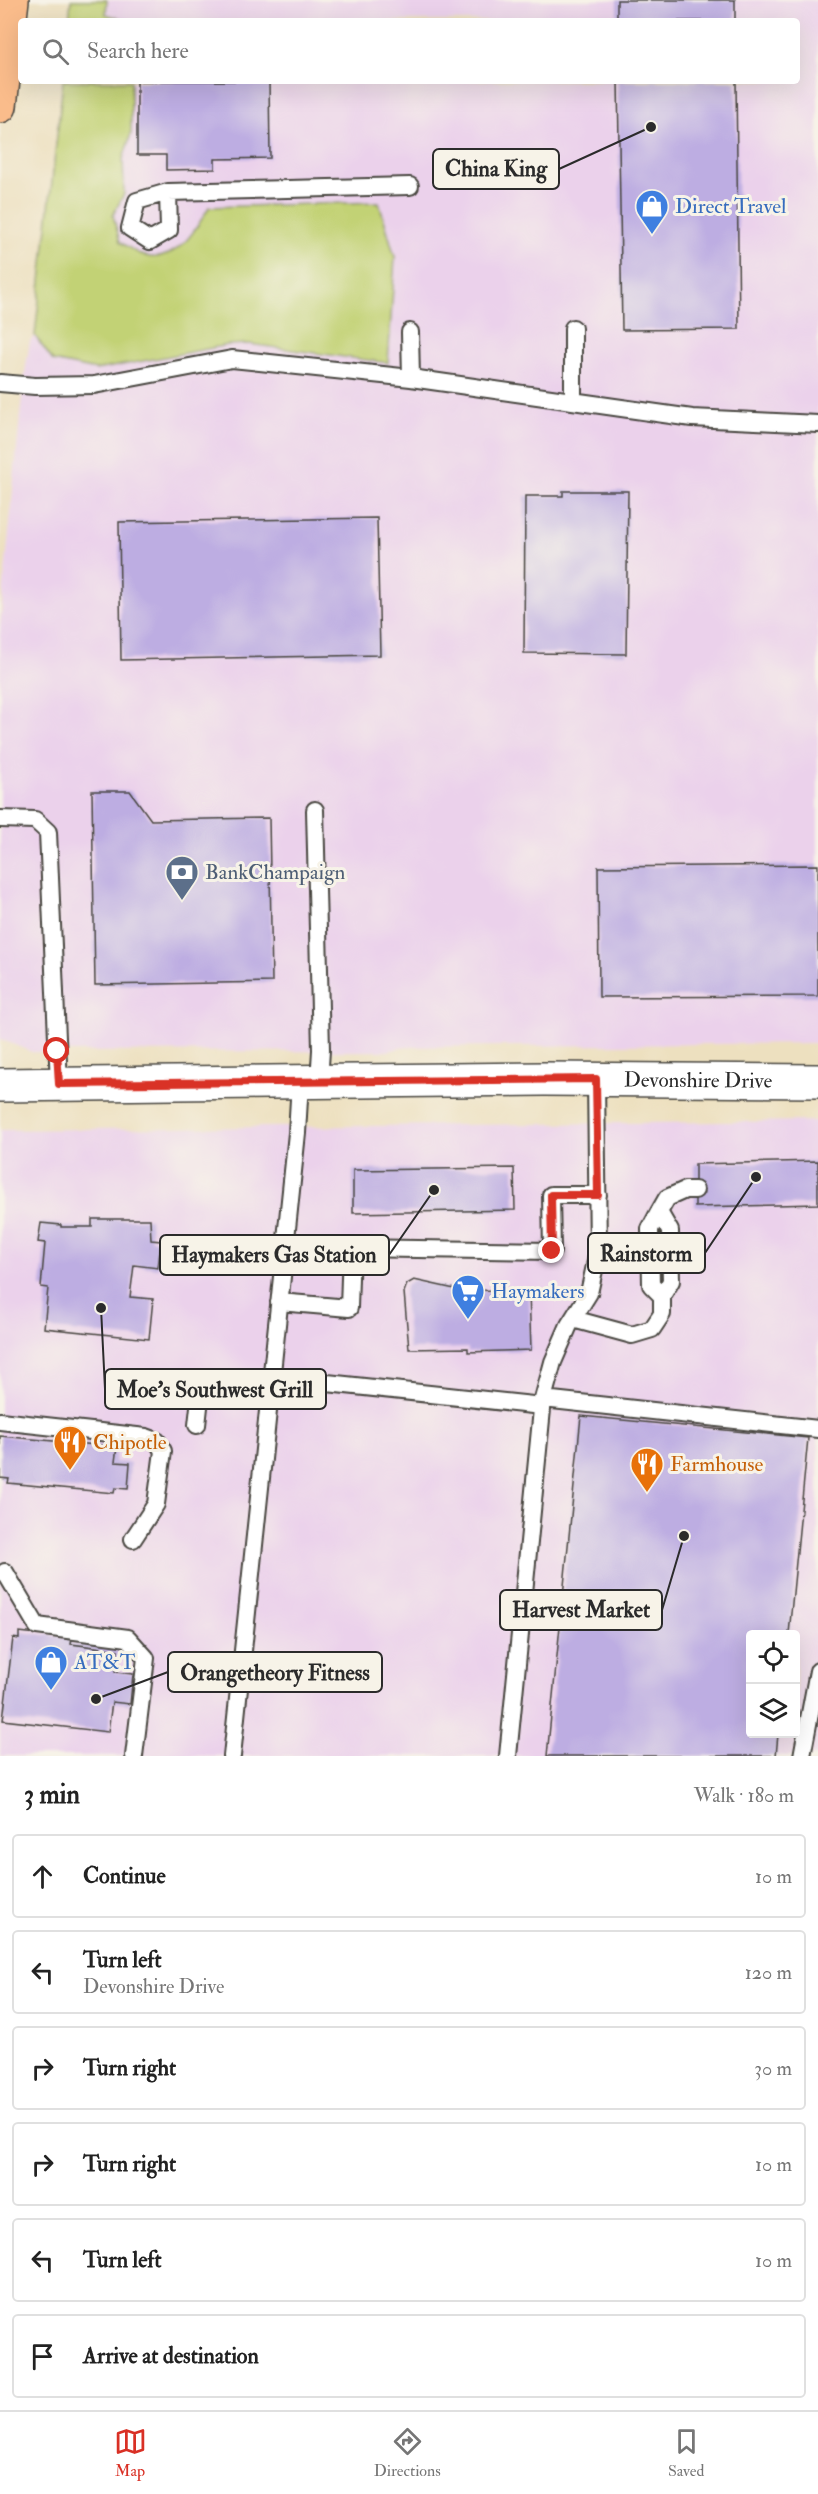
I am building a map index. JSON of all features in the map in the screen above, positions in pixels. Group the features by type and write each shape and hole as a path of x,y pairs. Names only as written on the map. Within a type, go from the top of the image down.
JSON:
{"main road":[{"path":"0,106 12,0"}],"street":[{"name":"Devonshire Drive","path":"0,1085 596,1079 818,1081"}],"lane":[{"path":"168,192 410,186"},
{"path":"573,328 573,401"},
{"path":"410,332 411,378"},
{"path":"0,383 35,386 94,385 232,359 411,378 693,418 818,424"},
{"path":"232,1756 279,1302 310,1082 321,1050 315,810"},
{"path":"0,819 35,820 48,832 59,1084"},
{"path":"508,1756 543,1402 553,1362 573,1318 590,1293 598,1252 596,1079"},
{"path":"573,1318 632,1335 652,1329 662,1314 662,1296 671,1281 670,1231 659,1212 667,1198 686,1190 695,1190"},
{"path":"279,1302 349,1308 351,1248 552,1251 551,1195 598,1195"},
{"path":"272,1377 818,1429"},
{"path":"197,1425 200,1398"},
{"path":"0,1421 146,1437 157,1441 163,1451 156,1504 133,1539"},
{"path":"5,1572 37,1626 128,1638 146,1658 134,1756"},
{"path":"802,1756 818,1671"}],"shaded area":[{"path":"70,0 818,0 818,1043 405,1047 388,1051 32,1052 0,1039 0,626 23,385 30,341 35,336 62,84 800,84 800,18 68,18"},
{"path":"818,1121 818,1756 0,1756 0,1130"}],"green space":[{"path":"71,0 107,0 106,14 119,18 69,18"},
{"path":"63,84 131,84 131,134 123,159 124,194 113,215 120,242 142,255 156,257 176,250 198,225 209,207 379,202 395,257 388,363 249,344 228,345 96,370 53,361 35,336"}],"building":[{"path":"617,0 735,0 735,18 617,18"},
{"path":"137,84 269,84 270,158 215,159 215,169 166,170 166,155 137,155"},
{"path":"618,84 736,84 739,329 622,330"},
{"path":"563,491 628,491 626,654 524,653 525,496 563,496"},
{"path":"377,518 380,655 121,660 119,522"},
{"name":"BankChampaign","path":"92,791 130,791 151,820 269,818 272,982 95,985"},
{"path":"818,865 818,996 599,997 598,867"},
{"path":"818,1161 818,1204 695,1207 695,1164"},
{"path":"514,1168 515,1210 353,1213 353,1170"},
{"path":"92,1219 150,1219 151,1240 161,1241 158,1268 134,1265 130,1297 153,1299 149,1339 44,1328 48,1288 41,1287 45,1243 38,1242 41,1223 61,1225 61,1227 92,1227"},
{"name":"Haymakers","path":"414,1280 459,1290 529,1291 531,1350 468,1352 468,1348 409,1349 404,1292 407,1284"},
{"path":"581,1416 808,1438 789,1630 746,1630 746,1738 778,1738 776,1756 547,1756"},
{"name":"Chipotle","path":"0,1436 117,1447 115,1462 130,1463 128,1489 115,1488 114,1493 8,1483 9,1479 0,1478"},
{"path":"19,1632 72,1638 71,1644 118,1650 115,1672 133,1674 130,1704 112,1702 108,1732 3,1720 13,1638 19,1639"}],"place":[{"name":"China King","path":"651,127"},
{"name":"Direct Travel","path":"652,235"},
{"name":"BankChampaign","path":"182,901"},
{"name":"Rainstorm","path":"756,1177"},
{"name":"Haymakers Gas Station","path":"434,1190"},
{"name":"Moe's Southwest Grill","path":"101,1308"},
{"name":"Haymakers","path":"468,1320"},
{"name":"Chipotle","path":"70,1471"},
{"name":"Farmhouse","path":"647,1493"},
{"name":"Harvest Market","path":"684,1536"},
{"name":"AT&T","path":"51,1691"},
{"name":"Orangetheory Fitness","path":"96,1699"}],"route":[{"path":"57,1051 59,1084 596,1079 598,1195 551,1195 552,1251"}]}
